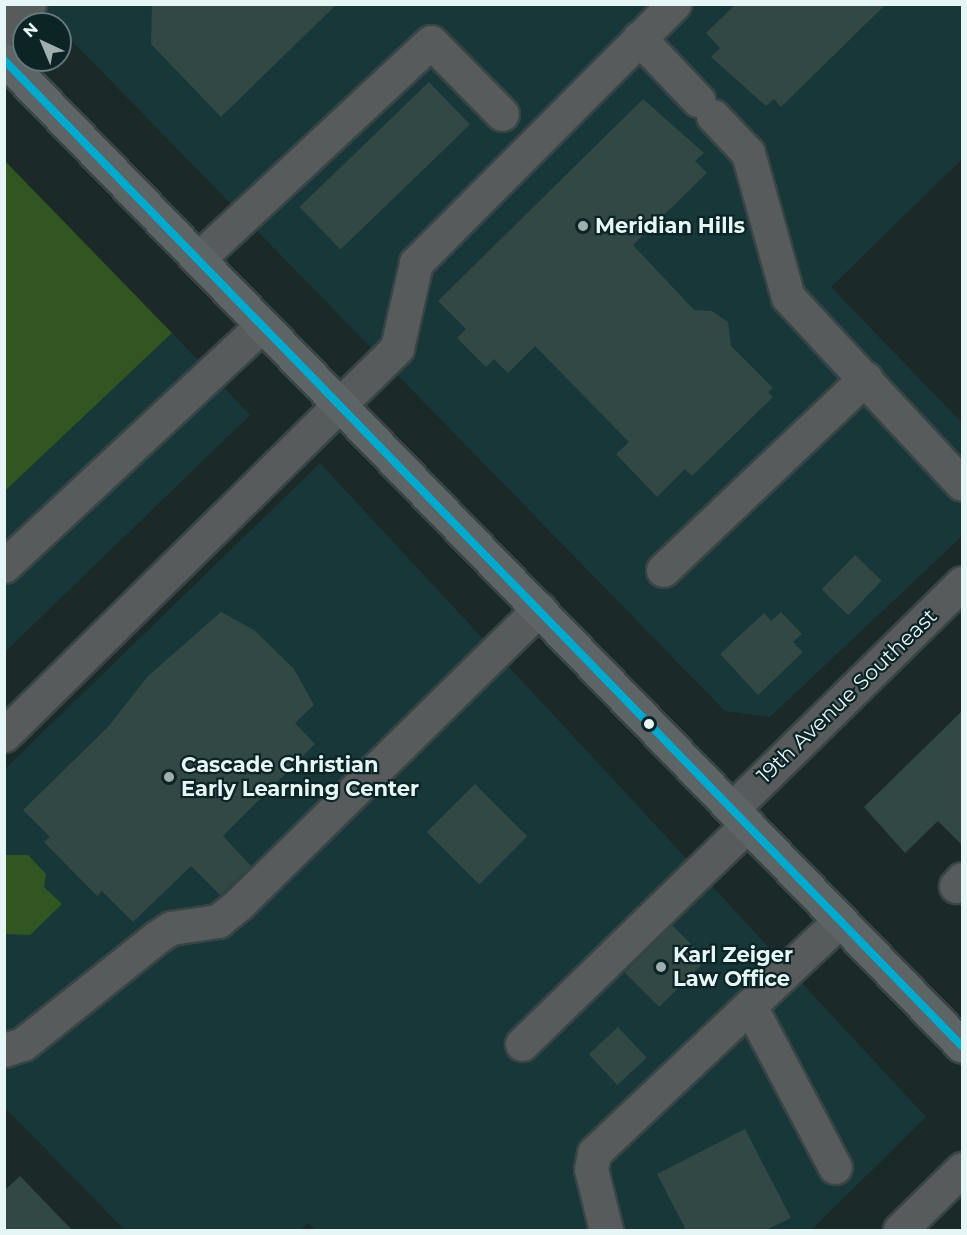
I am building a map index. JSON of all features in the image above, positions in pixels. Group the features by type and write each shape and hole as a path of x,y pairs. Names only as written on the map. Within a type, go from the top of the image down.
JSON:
{"main road":[{"path":"4,59 262,325 342,404 963,1046"}],"street":[{"path":"4,28 29,4"},
{"path":"4,735 397,348 408,282 422,255 674,4"},
{"path":"639,38 748,153 788,297 963,484"},
{"path":"198,259 431,42 502,114"},
{"path":"4,566 262,325"},
{"path":"663,570 865,378"},
{"name":"19th Avenue Southeast","path":"522,1044 963,584"},
{"path":"4,1050 23,1044 171,928 218,921 239,904 539,609"},
{"path":"606,1230 591,1169 594,1153 840,920"},
{"path":"750,1006 835,1167"},
{"path":"900,1230 963,1169"}],"shaded area":[{"path":"37,5 962,5 962,159 831,287 962,423 962,536 770,717 725,711 72,41 72,12 44,12"},
{"path":"172,333 250,415 5,652 5,491"},
{"path":"320,463 926,1117 811,1230 315,1230 308,1223 301,1230 125,1230 5,1108 5,769"}],"green space":[{"path":"5,161 172,333 5,491"},
{"path":"4,855 28,855 46,874 44,887 62,904 30,935 5,934"}],"building":[{"path":"152,4 337,4 221,117 151,44"},
{"path":"736,4 886,4 781,107 774,99 766,106 711,57 720,48 706,33"},
{"path":"429,82 470,124 341,249 300,207"},
{"name":"Meridian Hills","path":"643,99 704,153 695,161 707,173 633,245 694,310 712,311 728,322 731,346 773,388 768,392 773,397 692,476 685,469 657,497 616,454 629,442 535,346 508,373 494,359 486,367 457,338 466,329 438,301"},
{"path":"855,555 882,581 848,615 822,590"},
{"name":"Cascade Christian Early Learning Center","path":"221,612 254,630 294,669 314,705 295,723 315,744 223,836 251,866 220,895 191,866 133,922 102,891 97,896 44,842 50,837 23,810 108,727 148,676"},
{"path":"781,612 802,634 793,642 803,652 758,695 720,654 764,613 771,621"},
{"path":"963,710 963,846 938,821 905,853 864,807"},
{"path":"475,784 527,836 479,884 427,832"},
{"path":"672,925 707,960 659,1007 625,972"},
{"path":"618,1027 647,1058 617,1085 589,1054"},
{"path":"745,1129 791,1218 766,1230 686,1230 657,1174"},
{"path":"20,1176 72,1230 4,1230 4,1191"}],"transit line":[{"path":"4,60 962,1046"}],"place":[{"name":"Meridian Hills","path":"583,226"},
{"name":"Cascade Christian Early Learning Center","path":"169,777"},
{"name":"Karl Zeiger Law Office","path":"661,967"}]}
